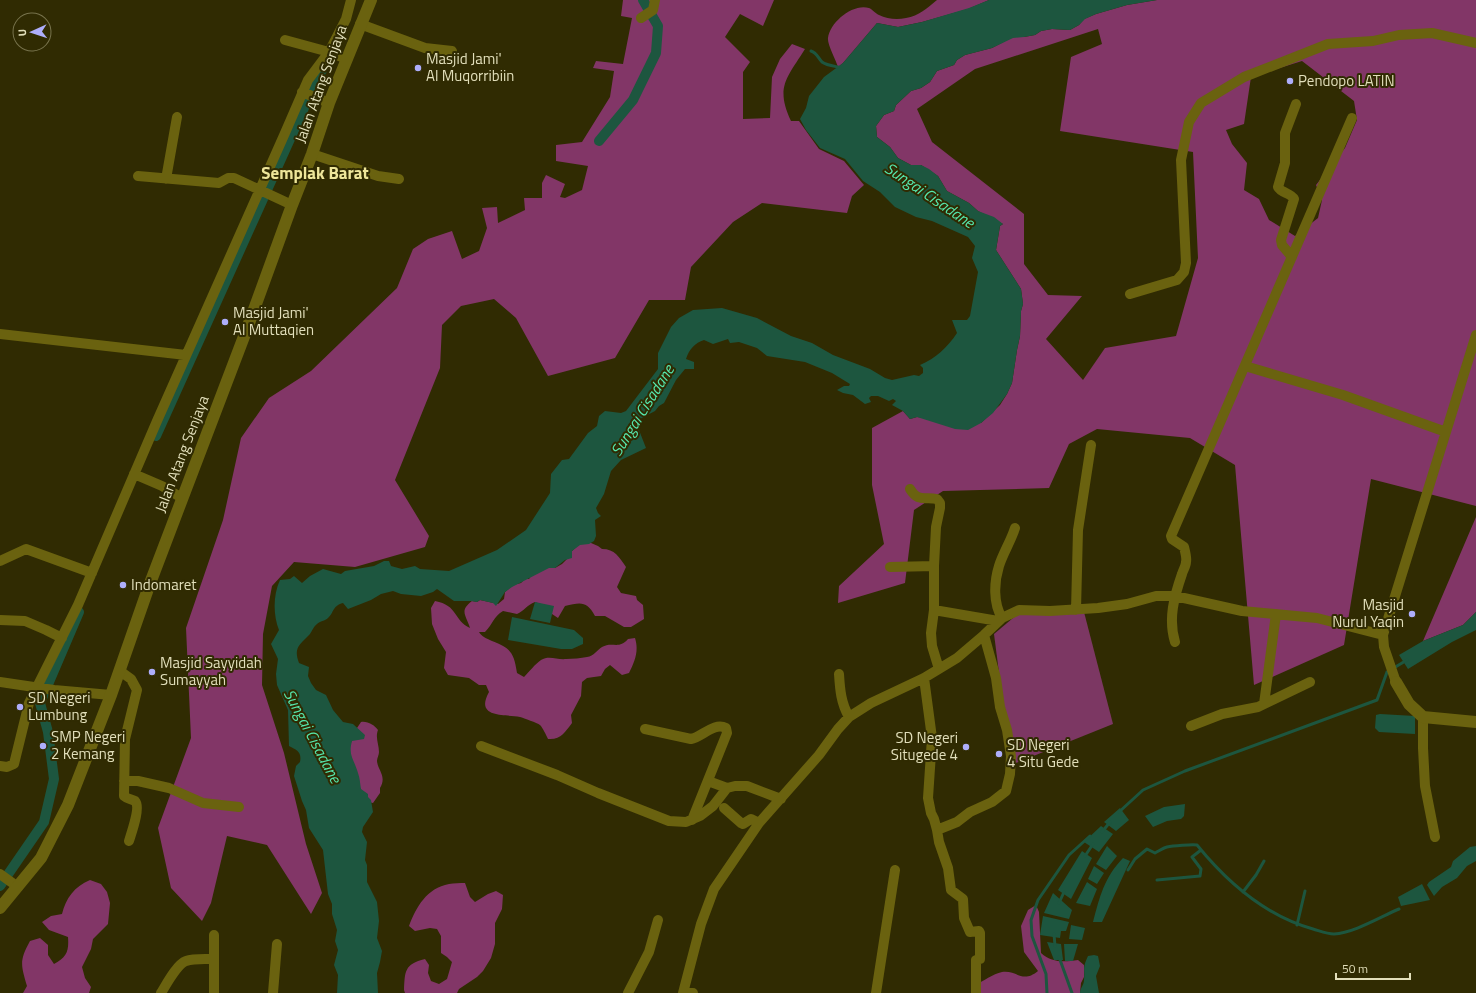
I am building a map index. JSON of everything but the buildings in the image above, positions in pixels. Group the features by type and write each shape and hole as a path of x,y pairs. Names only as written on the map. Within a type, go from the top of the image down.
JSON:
{"main road":[{"name":"Jalan Atang Senjaya","path":"0,908 15,885 41,858 68,805 120,671 182,498 312,154 345,58 371,0"},
{"path":"1396,682 1409,704 1423,717 1476,722"}],"street":[{"path":"0,766 7,767 14,764 17,757 19,740 26,712 140,476 186,355 259,189 312,73 330,52 346,19 351,0"},
{"path":"641,18 654,5"},
{"path":"360,24 431,50 452,51"},
{"path":"1130,294 1177,280 1184,272 1186,263 1181,160 1189,122 1201,104 1244,77 1328,44 1373,41 1399,35 1432,33 1476,44"},
{"path":"285,40 330,52 345,58"},
{"path":"304,93 329,103"},
{"path":"1292,257 1282,245 1281,240 1294,199 1292,196 1279,190 1278,187 1285,164 1285,133 1296,104"},
{"path":"166,179 177,117"},
{"path":"1175,642 1171,627 1171,619 1175,596 1187,562 1184,547 1172,539 1171,536 1352,118"},
{"path":"312,154 378,176 399,179"},
{"path":"138,176 220,184 231,177 292,205"},
{"path":"0,334 186,355"},
{"path":"1396,682 1387,658 1383,635 1476,335"},
{"path":"1245,366 1343,395 1446,432"},
{"path":"1076,610 1078,530 1091,446"},
{"path":"140,476 162,486 182,498"},
{"path":"910,489 915,496 921,499 937,499 940,503 936,528 934,610 931,633 932,646 939,669"},
{"path":"1000,619 996,604 998,571 1015,528"},
{"path":"0,560 26,549 92,573"},
{"path":"890,567 913,565 934,566"},
{"path":"693,993 683,993 701,924 714,889 759,823 781,799 849,717 871,703 924,678 958,658 1000,619 1019,610 1076,610 1127,604 1156,596 1175,596 1242,611 1317,618 1383,635"},
{"path":"934,610 1000,619"},
{"path":"1264,704 1276,614"},
{"path":"0,620 25,621 62,638"},
{"path":"937,830 958,822 970,812 992,802 1006,791 1010,774 1011,756 1007,730 1000,707 996,678 984,635"},
{"path":"120,671 131,679 137,690 125,739 124,797 135,801 137,804 130,842"},
{"path":"839,674 840,695 849,717"},
{"path":"924,678 932,738 928,798 939,842 948,868 951,890 962,899 964,918 970,932 979,931 980,933 980,959 976,960 976,993"},
{"path":"0,682 54,690 111,695"},
{"path":"1191,726 1222,714 1249,709 1264,704 1310,682"},
{"path":"1423,717 1425,786 1434,837"},
{"path":"645,730 691,739 720,726 726,728 727,733 692,820"},
{"path":"481,746 557,775 669,821 679,823 692,820 707,812 727,788"},
{"path":"124,781 138,781 169,788 203,803 239,806"},
{"path":"708,782 727,788 747,786 781,799"},
{"path":"724,808 741,823 745,823 751,819 759,823"},
{"path":"876,993 895,870"},
{"path":"2,875 15,885"},
{"path":"628,993 649,952 658,920"},
{"path":"214,934 214,993"},
{"path":"273,993 277,944"},
{"path":"161,993 184,962 190,960 214,959"}],"shaded area":[{"path":"623,0 774,0 763,26 740,14 725,37 750,62 743,72 743,119 770,118 772,77 780,59 792,44 805,49 785,83 784,99 791,121 799,121 819,149 844,161 864,185 852,196 847,213 762,203 733,222 691,267 685,300 649,300 615,358 548,376 516,318 494,299 461,306 442,325 440,368 395,480 429,536 425,547 355,567 294,562 272,586 263,634 262,685 284,753 306,844 322,893 311,914 267,845 227,836 211,903 202,921 171,888 158,828 191,738 186,628 223,520 241,438 269,398 311,371 397,288 413,249 428,239 452,231 462,259 479,251 487,228 482,208 497,207 498,223 525,210 524,198 542,198 542,183 546,175 565,184 560,197 565,198 582,190 588,166 556,161 556,145 582,142 610,97 614,71 593,68 596,61 623,64 632,18 621,16"},
{"path":"937,0 989,0 968,9 898,27 877,23 838,67 830,48 828,38 833,26 843,15 856,8 863,7 869,8 885,17 892,19 903,19 919,14"},
{"path":"1157,0 1476,0 1476,506 1371,479 1344,645 1254,685 1235,465 1190,438 1097,429 1069,444 1049,488 943,491 914,510 905,583 838,603 839,586 884,544 872,485 872,428 903,411 910,419 917,417 981,423 1000,405 1012,383 1020,336 1021,311 1023,304 1021,289 996,250 1000,226 1003,224 978,211 969,203 947,191 938,176 921,165 911,165 898,158 890,147 877,137 876,126 884,115 894,111 896,105 911,91 921,88 930,82 937,71 954,65 957,60 965,55 992,48 1013,37 1035,35 1041,31 1052,29 1070,30 1079,25 1084,19 1127,5","holes":["1098,29 1102,44 1071,57 1060,131 1193,152 1198,258 1176,336 1105,348 1083,380 1046,339 1082,296 1048,295 1024,264 1024,214 932,142 917,109 975,69","1302,61 1354,101 1357,120 1345,148 1316,185 1322,200 1318,218 1295,236 1269,220 1259,199 1244,190 1247,163 1232,144 1226,130 1244,124 1251,77"]},
{"path":"1476,517 1476,612 1463,625 1423,641"},
{"path":"584,540 602,549 610,550 621,560 626,567 617,587 621,593 636,596 637,600 643,605 644,619 631,627 624,627 605,616 595,616 586,605 579,603 565,606 558,618 552,614 549,607 535,602 517,614 503,611 497,616 485,632 479,632 484,637 504,646 510,652 513,656 517,673 524,677 541,660 550,658 569,659 587,657 606,645 618,645 622,644 628,639 635,638 637,647 636,656 629,673 622,675 610,665 605,669 601,676 587,678 582,682 581,696 571,715 572,723 559,737 548,739 541,726 536,723 520,717 494,714 489,711 486,707 485,701 489,692 486,685 479,685 469,678 448,675 444,668 446,652 438,639 432,624 431,608 435,601 448,606 465,625 470,628 465,616 465,611 468,604 472,601 477,602 480,600 498,604 504,599 505,592 513,585 521,583 525,579 529,579 533,573 547,566 555,568 562,564 572,551"},
{"path":"1084,612 1113,724 1011,765 994,634 1019,613"},
{"path":"361,722 371,724 378,730 377,738 379,752 377,761 383,780 380,793 373,803 368,802 360,788 348,750"},
{"path":"90,880 101,884 107,892 110,903 108,924 93,939 91,949 82,967 85,978 91,987 89,993 23,993 27,986 22,963 30,941 40,938 48,945 48,955 54,964 62,959 67,950 68,937 49,930 42,922 51,916 62,914 68,898 79,886"},
{"path":"465,883 470,897 475,902 496,891 503,895 502,909 495,923 495,944 491,958 483,971 459,989 457,993 405,993 405,978 407,970 409,966 418,961 425,959 429,965 428,973 431,981 439,984 447,979 452,962 441,953 441,936 437,929 430,928 415,931 409,926 423,899 434,890 441,886"},
{"path":"1036,905 1039,912 1041,953 1049,959 1063,961 1078,960 1084,965 1084,977 1081,983 1080,993 975,993 976,985 999,973 1007,972 1024,977 1033,975 1038,971 1024,952 1021,926 1028,910"}],"water":[{"name":"Sungai Cisadane","path":"989,0 1157,0 1127,5 1096,14 1085,19 1079,25 1070,30 1052,29 1041,31 1035,35 1013,38 992,48 965,55 957,60 954,65 937,71 930,82 921,88 911,91 896,105 894,111 884,115 876,126 877,137 890,147 898,158 911,165 921,165 929,169 938,176 947,191 969,203 978,211 994,217 1003,224 1000,226 996,250 1021,289 1023,304 1021,311 1020,336 1012,383 1007,394 993,413 981,423 968,430 955,429 917,417 910,419 903,411 892,405 896,401 893,399 889,401 878,396 871,396 869,398 871,402 865,404 853,395 837,390 844,386 849,386 850,384 832,373 805,362 767,356 757,348 739,342 730,343 728,339 713,344 704,340 693,347 686,359 694,362 694,369 685,369 676,380 664,403 655,411 638,420 637,425 646,448 621,460 611,471 604,494 596,508 601,516 595,520 596,536 594,541 589,544 580,545 572,551 572,558 565,560 555,568 549,568 512,587 505,592 496,606 493,603 480,600 477,602 454,601 437,589 421,596 401,594 393,591 381,594 371,600 348,609 343,603 339,604 327,619 314,627 310,634 298,647 297,658 299,663 309,667 308,676 311,683 316,690 326,695 333,710 343,722 353,724 365,735 364,739 352,741 351,750 359,775 361,789 368,794 368,797 371,800 373,812 363,827 362,832 367,842 365,860 367,865 367,882 377,902 379,921 377,938 382,951 377,973 378,993 337,993 338,975 334,965 338,950 335,941 337,930 332,914 332,904 328,894 323,850 309,828 306,810 294,776 296,766 300,762 300,754 297,750 289,746 288,710 277,685 276,674 278,659 271,644 279,630 275,612 275,598 280,580 290,579 294,576 302,583 310,576 323,569 341,574 345,571 374,566 384,561 389,561 391,566 402,569 415,566 420,569 449,571 497,550 526,530 550,493 551,474 562,460 569,459 588,433 597,426 599,416 605,411 621,413 626,411 658,369 658,353 671,327 679,318 693,310 722,308 757,318 791,336 812,343 833,355 870,369 885,378 892,380 914,375 919,376 923,373 923,368 920,365 941,352 957,333 952,320 967,320 970,316 978,272 972,258 975,246 968,237 932,221 916,217 895,207 880,192 863,181 845,159 820,148 806,130 800,119 806,108 809,96 824,77 843,63 877,23 898,27 922,22 969,8"},
{"path":"535,602 554,606 550,623 530,619"},
{"path":"1476,612 1476,630 1452,642 1408,669 1399,655 1423,641 1463,625"},
{"path":"512,617 574,630 583,638 583,644 572,649 561,649 508,640"},
{"path":"1376,715 1415,716 1415,734 1379,732 1375,728"},
{"path":"1185,804 1184,816 1181,819 1167,821 1153,827 1145,816 1164,807"},
{"path":"1120,808 1129,820 1116,831 1104,822"},
{"path":"1101,826 1113,834 1099,852 1084,842"},
{"path":"1107,846 1117,856 1106,870 1096,864"},
{"path":"1476,846 1476,861 1467,866 1457,878 1442,887 1434,896 1427,885 1429,882 1451,867 1453,861 1470,847"},
{"path":"1082,851 1092,858 1071,899 1058,890"},
{"path":"1123,858 1130,861 1102,922 1093,922 1107,880"},
{"path":"1094,866 1104,873 1097,884 1088,879"},
{"path":"1087,882 1097,889 1090,906 1076,903"},
{"path":"1422,884 1430,900 1401,906 1398,897"},
{"path":"1053,893 1072,910 1069,919 1044,913"},
{"path":"1043,916 1069,922 1066,931 1061,931 1060,938 1040,935"},
{"path":"1071,925 1085,928 1082,940 1069,939"},
{"path":"1047,942 1061,944 1063,960 1054,960"},
{"path":"1064,944 1078,944 1073,961 1065,961"},
{"path":"1088,956 1098,956 1100,966 1096,976 1099,993 1080,993 1084,982 1084,966 1086,960"}],"waterway":[{"path":"599,141 633,100 656,53 658,26 643,0"},
{"path":"811,51 824,63 838,67"},
{"path":"156,436 318,77 330,56"},
{"path":"0,886 44,822 54,779 48,732 40,703 79,612"},
{"path":"1119,812 1143,790 1185,771 1377,700 1387,672 1407,660"},
{"path":"1102,832 1110,822"},
{"path":"1047,993 1046,974 1032,936 1031,920 1038,900 1069,855 1090,836"},
{"path":"1085,856 1093,844"},
{"path":"1128,870 1135,859 1147,849 1155,853 1167,847 1197,845 1221,872 1249,896 1279,916 1313,929 1331,934 1342,933 1358,928 1399,909"},
{"path":"1157,880 1200,876 1201,869 1192,857 1201,850"},
{"path":"1243,892 1256,875 1264,861"},
{"path":"1297,925 1305,891"},
{"path":"1059,903 1064,892"},
{"path":"1054,934 1055,946"},
{"path":"1059,957 1072,993"}],"place":[{"name":"Masjid Jami' Al Muqorribiin","path":"418,68"},
{"name":"Pendopo LATIN","path":"1290,81"},
{"name":"Masjid Jami' Al Muttaqien","path":"225,322"},
{"name":"Indomaret","path":"123,585"},
{"name":"Masjid Nurul Yaqin","path":"1412,614"},
{"name":"Masjid Sayyidah Sumayyah","path":"152,672"},
{"name":"SD Negeri Lumbung","path":"20,707"},
{"name":"SMP Negeri 2 Kemang","path":"43,746"},
{"name":"SD Negeri Situgede 4","path":"966,747"},
{"name":"SD Negeri 4 Situ Gede","path":"999,754"}],"district":[{"name":"Semplak Barat","path":"315,173"}]}
